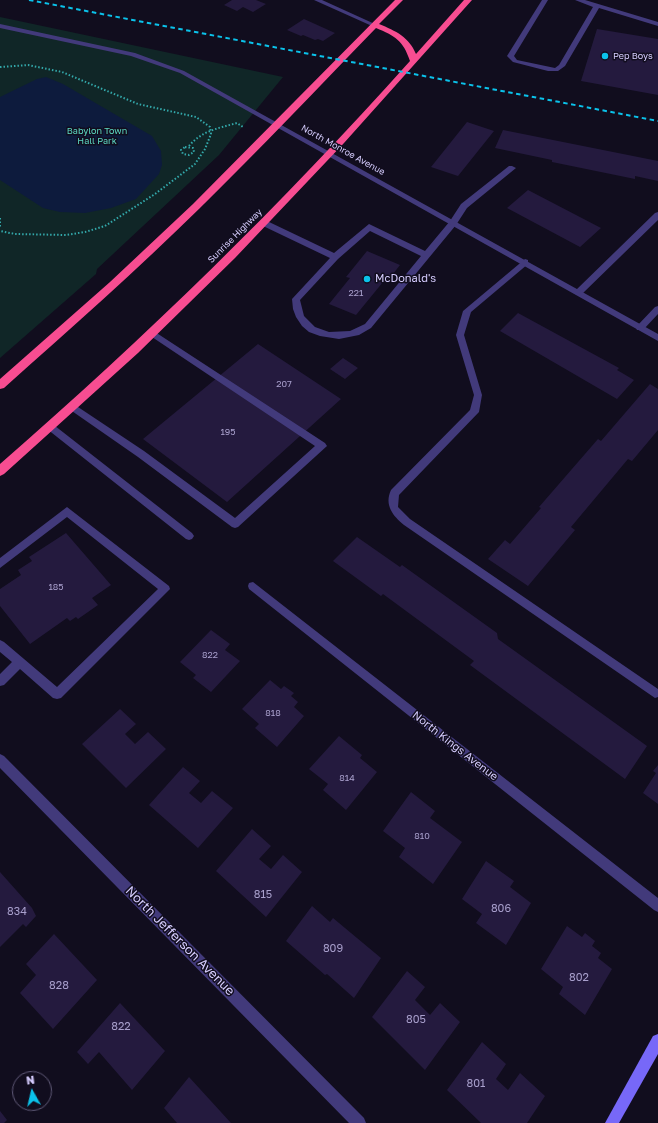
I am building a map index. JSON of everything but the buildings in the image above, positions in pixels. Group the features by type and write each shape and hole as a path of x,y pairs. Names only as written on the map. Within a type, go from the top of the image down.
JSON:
{"highway":[{"path":"0,385 141,259 277,125 399,0"},
{"name":"Sunrise Highway","path":"0,471 152,333 264,223 330,154 468,0"},
{"path":"374,25 405,40 410,47 414,61"}],"street":[{"path":"317,0 374,25"},
{"path":"545,0 510,56 515,61 556,70 562,66 597,6"},
{"path":"578,0 658,24"},
{"name":"North Monroe Avenue","path":"0,26 113,49 150,59 198,79 277,125 579,292 658,338"},
{"path":"426,255 369,227 335,257 296,299 296,310 302,322 315,331 330,336 349,335 368,326 453,222 464,206 512,168"},
{"path":"579,292 658,215"},
{"path":"264,223 335,257"},
{"path":"525,262 467,311 460,335 478,395 474,412 394,493 392,503 396,513 407,522 656,693"},
{"path":"640,328 658,309"},
{"path":"72,407 141,454 236,524 322,446 152,333"},
{"path":"50,426 189,536"},
{"path":"0,645 56,694 165,589 67,511 3,557"},
{"name":"North Kings Avenue","path":"252,586 658,906"},
{"path":"0,681 20,662"},
{"name":"North Jefferson Avenue","path":"0,760 359,1123"},
{"path":"612,1123 658,1041"}],"path":[{"path":"0,67 28,65 62,72 138,104 196,117 210,127 205,149 195,164 155,194 105,226 85,232 66,235 15,234 0,231"},
{"path":"190,146 194,149 193,153 187,155 182,153 181,150 183,148 190,146 198,137 210,131 237,123 243,127"},
{"path":"0,218 0,227"}],"green space":[{"name":"Babylon Town Hall Park","path":"0,17 283,77 219,155 97,269 96,274 0,358"}],"water":[{"path":"46,77 63,84 152,136 161,151 162,165 159,174 136,199 111,208 85,213 60,212 43,208 0,180 0,97 37,79"}],"railway":[{"path":"29,0 658,121"}],"place":[{"name":"Pep Boys","path":"605,56"},
{"name":"McDonald's","path":"367,279"}]}
